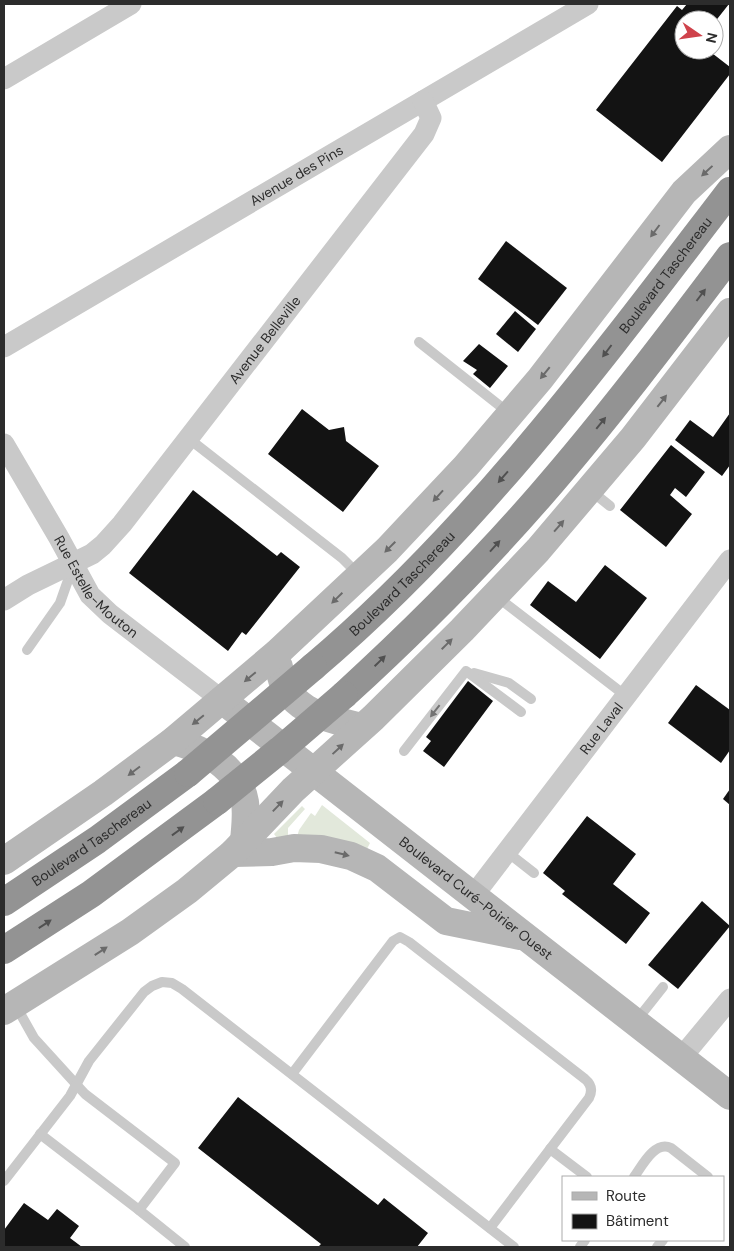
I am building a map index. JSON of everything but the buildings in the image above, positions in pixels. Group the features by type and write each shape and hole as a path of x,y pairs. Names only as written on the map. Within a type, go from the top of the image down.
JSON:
{"highway":[{"name":"Boulevard Taschereau","path":"4,902 97,840 188,773 313,667 393,593 463,522 520,458 579,387 730,191"},
{"path":"4,950 91,894 217,801 280,750 344,694 456,587 540,496 619,401 730,256"}],"main road":[{"path":"4,861 111,788 173,741 277,653 360,576 419,518 510,414 590,317 684,192 730,150"},
{"path":"10,1008 161,910 194,885 238,847 287,796 362,727 495,595 600,498 676,384 730,312"},
{"path":"277,653 282,680 294,700 320,716 362,727"},
{"name":"Boulevard Curé-Poirier Ouest","path":"222,700 730,1096"},
{"path":"173,741 202,751 220,763 240,786 245,800 246,816 238,847"},
{"path":"238,847 272,852 294,848 321,849 352,856 377,868 446,921 526,937"}],"street":[{"path":"4,79 131,4"},
{"name":"Avenue des Pins","path":"4,347 588,4"},
{"name":"Avenue Belleville","path":"4,600 28,585 92,554 103,545 424,134 430,118 423,101"},
{"name":"Rue Estelle-Mouton","path":"4,444 87,591 96,601 222,700"},
{"name":"Rue Laval","path":"474,896 730,560"},
{"path":"681,1058 730,999"}],"lane":[{"path":"419,342 510,414"},
{"path":"188,438 336,554 360,576"},
{"path":"27,650 60,603 73,564"},
{"path":"495,595 626,696"},
{"path":"466,671 509,683 531,700"},
{"path":"466,671 521,712"},
{"path":"404,751 466,671"},
{"path":"507,852 534,873"},
{"path":"292,1074 393,941 397,938 403,938 590,1083 592,1090 589,1098 490,1228"},
{"path":"4,1181 70,1096 89,1061 144,992 162,982 172,983 514,1247"},
{"path":"635,1022 663,986"},
{"path":"10,1008 34,1038 85,1094 175,1163 138,1210"},
{"path":"40,1134 185,1247"},
{"path":"635,1176 655,1150 664,1146 671,1148 707,1176"},
{"path":"550,1149 586,1176"}],"shaded area":[{"path":"322,805 370,843 366,851 297,837 299,830 311,813 315,816"},
{"path":"302,806 305,809 288,828 288,836 277,838 274,834"}]}
